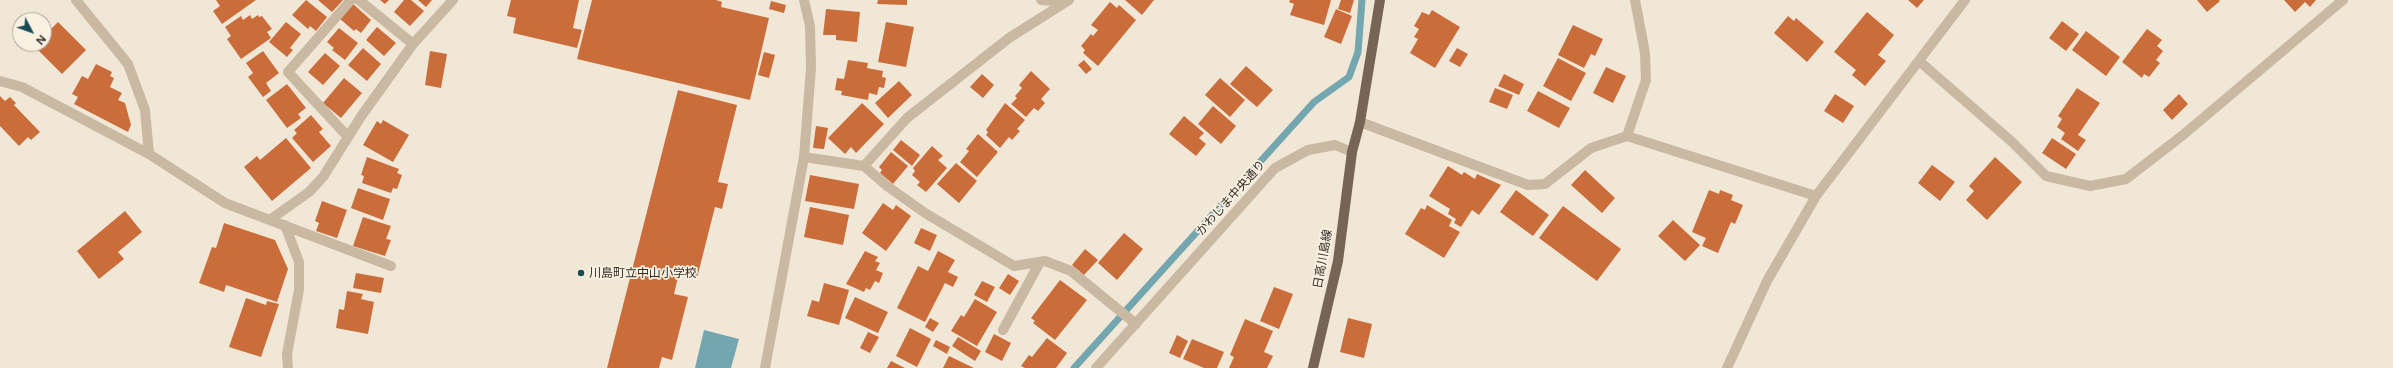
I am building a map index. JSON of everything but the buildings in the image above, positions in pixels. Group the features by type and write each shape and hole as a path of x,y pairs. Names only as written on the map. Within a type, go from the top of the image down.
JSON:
{"main road":[{"path":"1352,152 1360,122 1380,0"},
{"name":"日高川島線","path":"1313,368 1338,261 1352,152"}],"street":[{"path":"76,0 128,64 146,110 149,154"},
{"path":"348,137 288,72 351,0"},
{"path":"359,0 413,44"},
{"path":"271,219 310,192 323,177 348,137 413,44 453,0"},
{"path":"765,368 804,157 811,68 810,26 804,0"},
{"path":"1041,0 1068,1"},
{"path":"1627,136 1646,80 1645,53 1635,0"},
{"path":"1727,368 1766,281 1816,196 1965,0"},
{"path":"1919,61 2011,141 2046,176 2090,186 2126,179 2189,130 2343,0"},
{"path":"864,166 907,118 1008,38 1068,1"},
{"path":"0,81 22,87 149,154 225,203 271,219 391,266"},
{"path":"1360,122 1528,185 1545,184 1591,148 1627,136 1816,196"},
{"name":"かわじま中央通り","path":"1096,368 1275,168 1308,150 1335,145 1352,152"},
{"path":"804,157 864,166 887,186 925,213 1014,266 1045,261 1071,271 1136,324"},
{"path":"285,225 299,262 299,290 287,354 288,368"},
{"path":"1003,330 1040,262"}],"water":[{"path":"704,330 739,339 731,368 695,368"}],"waterway":[{"path":"1074,368 1314,102 1349,77 1358,52 1362,0"}],"place":[{"name":"川島町立中山小学校","path":"581,273"}]}
